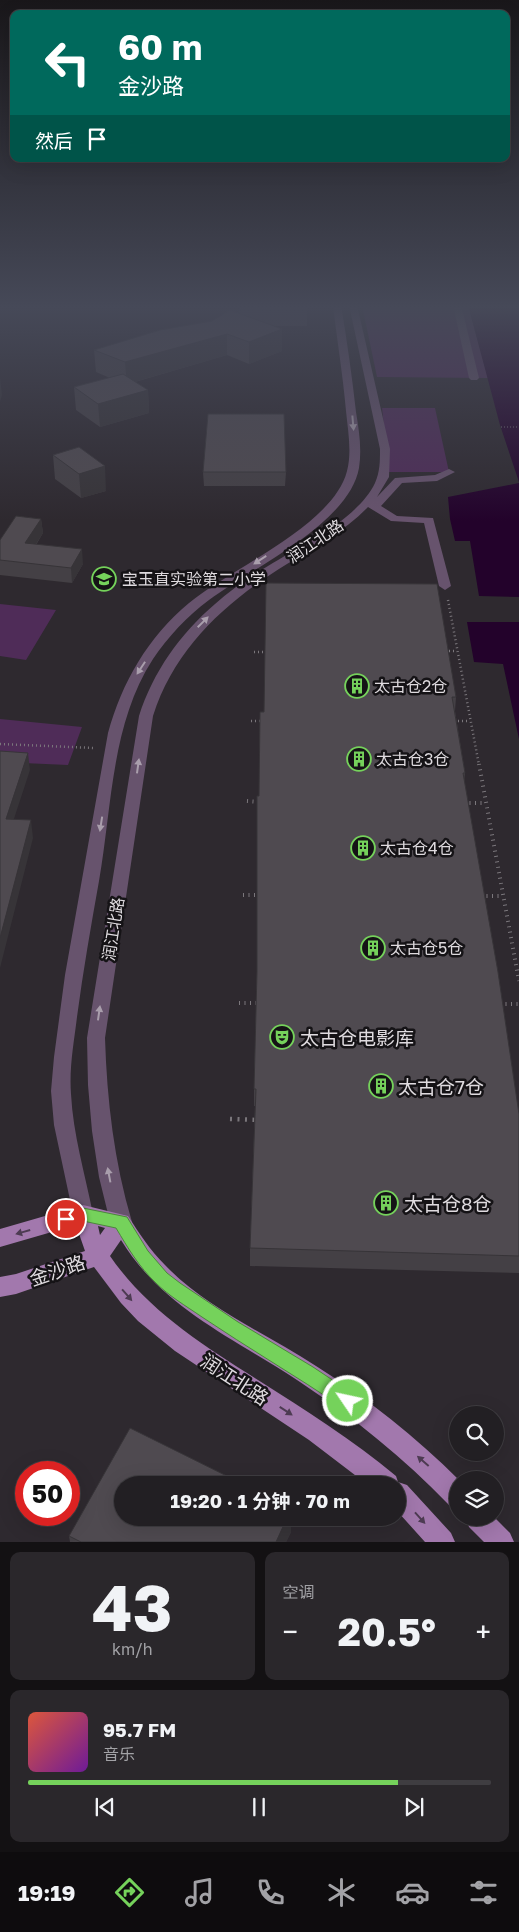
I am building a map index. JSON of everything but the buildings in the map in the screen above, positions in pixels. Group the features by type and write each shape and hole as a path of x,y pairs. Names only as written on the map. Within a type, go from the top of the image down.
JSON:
{"main road":[{"path":"0,1238 83,1214 121,1222"},
{"name":"润江北路","path":"83,1214 98,1256 126,1294 151,1320 183,1346 318,1432 377,1476"},
{"name":"金沙路","path":"0,1287 16,1284 98,1256 121,1222"},
{"name":"润江北路","path":"121,1222 142,1256 162,1278 195,1304 306,1373 376,1420 449,1487"},
{"path":"406,1503 442,1542"},
{"path":"486,1526 501,1542"}],"street":[{"name":"润江北路","path":"83,1214 64,1125 61,1091 62,1057 102,818 110,749 128,692 138,672 165,634 202,599 328,512 347,486 354,466 353,430 346,377"},
{"name":"润江北路","path":"121,1222 112,1194 99,1117 96,1084 96,1038 148,708 158,684 201,623 248,585 336,528 365,504 379,486 386,468 385,449 369,377"},
{"path":"445,586 429,520 395,519 374,507 399,480 437,478 449,472"}],"path":[{"path":"501,427 519,427"},
{"path":"445,586 519,981"},
{"path":"438,651 457,651"},
{"path":"254,652 273,652"},
{"path":"251,721 271,721"},
{"path":"450,721 470,721"},
{"path":"0,744 110,749"},
{"path":"247,802 267,802"},
{"path":"456,803 486,803"},
{"path":"243,895 262,895"},
{"path":"474,896 503,896"},
{"path":"238,1003 268,1003"},
{"path":"490,1004 519,1004"},
{"path":"230,1120 260,1120"}],"shaded area":[{"path":"377,377 488,377 488,378"},
{"path":"487,377 519,377 519,482 500,425"},
{"path":"382,408 435,408 449,472 389,472"},
{"path":"519,483 519,597 479,596 470,541 455,541 448,497"},
{"path":"0,604 56,610 26,660 0,656"},
{"path":"467,622 519,622 519,739 503,664 474,662"},
{"path":"0,719 82,727 68,765 0,762"}],"place":[{"name":"宝玉直实验第二小学","path":"104,579"},
{"name":"太古仓2仓","path":"357,686"},
{"name":"太古仓3仓","path":"359,759"},
{"name":"太古仓4仓","path":"363,848"},
{"name":"太古仓5仓","path":"373,948"},
{"name":"太古仓电影库","path":"282,1037"},
{"name":"太古仓7仓","path":"381,1086"},
{"name":"太古仓8仓","path":"386,1203"}],"route":[{"path":"66,1219 83,1214 121,1222 142,1256 162,1278 188,1299 348,1401"}]}
